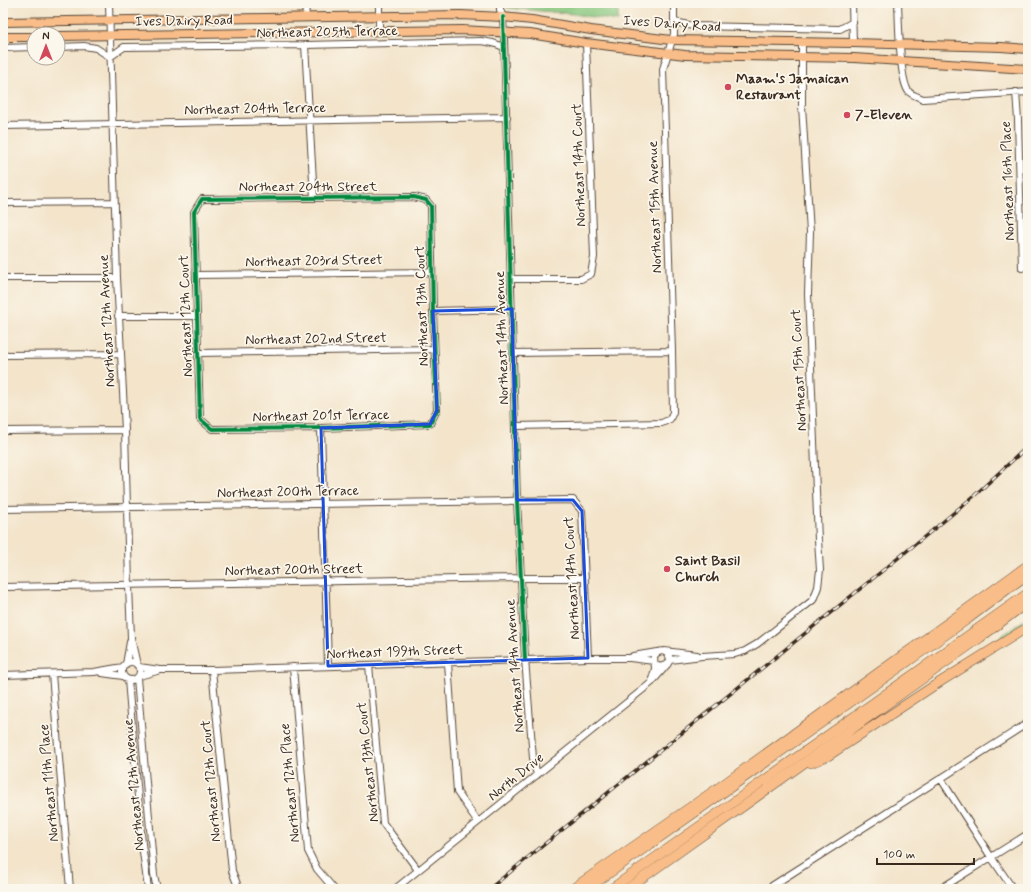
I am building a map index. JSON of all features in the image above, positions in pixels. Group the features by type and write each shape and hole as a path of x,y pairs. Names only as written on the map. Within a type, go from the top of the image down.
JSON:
{"highway":[{"path":"572,889 725,783 1028,565"},
{"path":"587,889 968,619 1028,574"},
{"path":"611,889 1028,593"},
{"path":"627,889 980,638 1028,602"},
{"path":"796,769 828,756 932,687 1028,627"}],"main road":[{"name":"Ives Dairy Road","path":"3,22 460,15 532,20 591,30 671,40 1001,46 1028,49"},
{"name":"Ives Dairy Road","path":"66,36 462,30 530,34 586,43 685,55 802,57 901,61 1028,69"},
{"path":"3,37 26,37"}],"street":[{"name":"Northeast 12th Avenue","path":"109,3 114,202 118,316 125,430 131,638 138,666"},
{"path":"305,3 306,17"},
{"path":"379,3 380,31"},
{"name":"Northeast 14th Avenue","path":"500,3 504,32 507,117 517,500 525,660 534,758 537,775"},
{"name":"Northeast 15th Avenue","path":"516,426 662,424 670,419 673,412 663,69 674,34 674,3"},
{"path":"852,3 853,43"},
{"path":"898,3 901,61 904,82 910,92 923,99 1028,92"},
{"path":"675,22 693,26 840,29 853,22"},
{"name":"Northeast 205th Terrace","path":"110,57 124,47 305,45 481,40 504,47"},
{"name":"Northeast 14th Court","path":"511,279 581,279 591,274 594,257 586,43"},
{"name":"Northeast 15th Court","path":"735,654 745,651 757,644 813,600 818,587 818,540 808,294 810,232 802,106 802,43"},
{"path":"305,45 314,198"},
{"path":"66,47 84,46 96,48 110,57"},
{"path":"3,48 26,47"},
{"name":"Northeast 16th Place","path":"1016,92 1022,268"},
{"name":"Northeast 204th Terrace","path":"3,126 507,117"},
{"name":"Northeast 204th Street","path":"202,199 414,197"},
{"name":"Northeast 13th Court","path":"414,197 426,200 431,206 434,349 437,410 430,424"},
{"name":"Northeast 12th Court","path":"202,199 194,212 200,419 212,429"},
{"path":"3,203 114,202"},
{"name":"Northeast 203rd Street","path":"196,275 432,272"},
{"path":"3,278 117,278"},
{"path":"433,311 512,309"},
{"path":"118,316 196,316"},
{"name":"Northeast 202nd Street","path":"198,353 434,349"},
{"path":"514,353 672,351"},
{"path":"3,355 120,354"},
{"name":"Northeast 201st Terrace","path":"212,429 320,428 430,424"},
{"path":"320,428 328,666"},
{"path":"3,431 125,430"},
{"name":"Northeast 14th Court","path":"573,500 582,511 588,658"},
{"name":"Northeast 200th Terrace","path":"3,508 573,500"},
{"name":"Northeast 200th Street","path":"3,587 585,578"},
{"name":"Northeast 12th Avenue","path":"124,666 131,638"},
{"path":"651,683 654,674 654,663 654,656 661,651 669,655 670,660 665,667 659,667 654,663"},
{"name":"Northeast 199th Street","path":"630,658 636,655 654,654 661,651 689,653 702,656"},
{"name":"Northeast 199th Street","path":"670,660 735,654"},
{"name":"Northeast 199th Street","path":"138,666 160,670 212,670 588,658 630,658 654,663"},
{"path":"3,675 94,672 124,666 132,662 138,666 140,670 138,677 131,680 94,672"},
{"path":"448,663 457,792 478,822"},
{"name":"Northeast 13th Court","path":"370,665 383,822 418,870"},
{"path":"124,666 122,671 126,678"},
{"name":"Northeast 12th Place","path":"293,667 308,851 317,869 334,889"},
{"name":"North Drive","path":"395,889 651,683 665,667"},
{"name":"Northeast 199th Street","path":"138,677 160,670"},
{"name":"Northeast 12th Court","path":"212,670 232,871 239,889"},
{"name":"Northeast 11th Place","path":"52,674 70,889"},
{"name":"Northeast 12th Avenue","path":"138,677 154,875 157,889"},
{"name":"Northeast 12th Avenue","path":"126,678 142,844 148,889"},
{"path":"768,889 1028,723"},
{"path":"941,778 1013,889"},
{"path":"940,889 1028,834"}],"highlighted area":[{"path":"512,309 517,500 573,500 582,511 588,658 328,666 321,428 430,424 437,410 433,311"}],"green space":[{"path":"506,3 618,3 618,21 574,14 507,8"},
{"path":"1028,617 1028,624 972,657"}],"railway":[{"path":"489,889 939,525 974,496 1028,446"}],"cycle path":[{"path":"503,17 517,500 525,659"},
{"path":"414,197 426,200 431,206 437,410 430,424 321,428 212,429 200,419 194,212 202,199 414,197"}],"place":[{"name":"Maam's Jamaican Restaurant","path":"728,87"},
{"name":"7-Eleven","path":"847,115"},
{"name":"Saint Basil Church","path":"667,569"}]}
